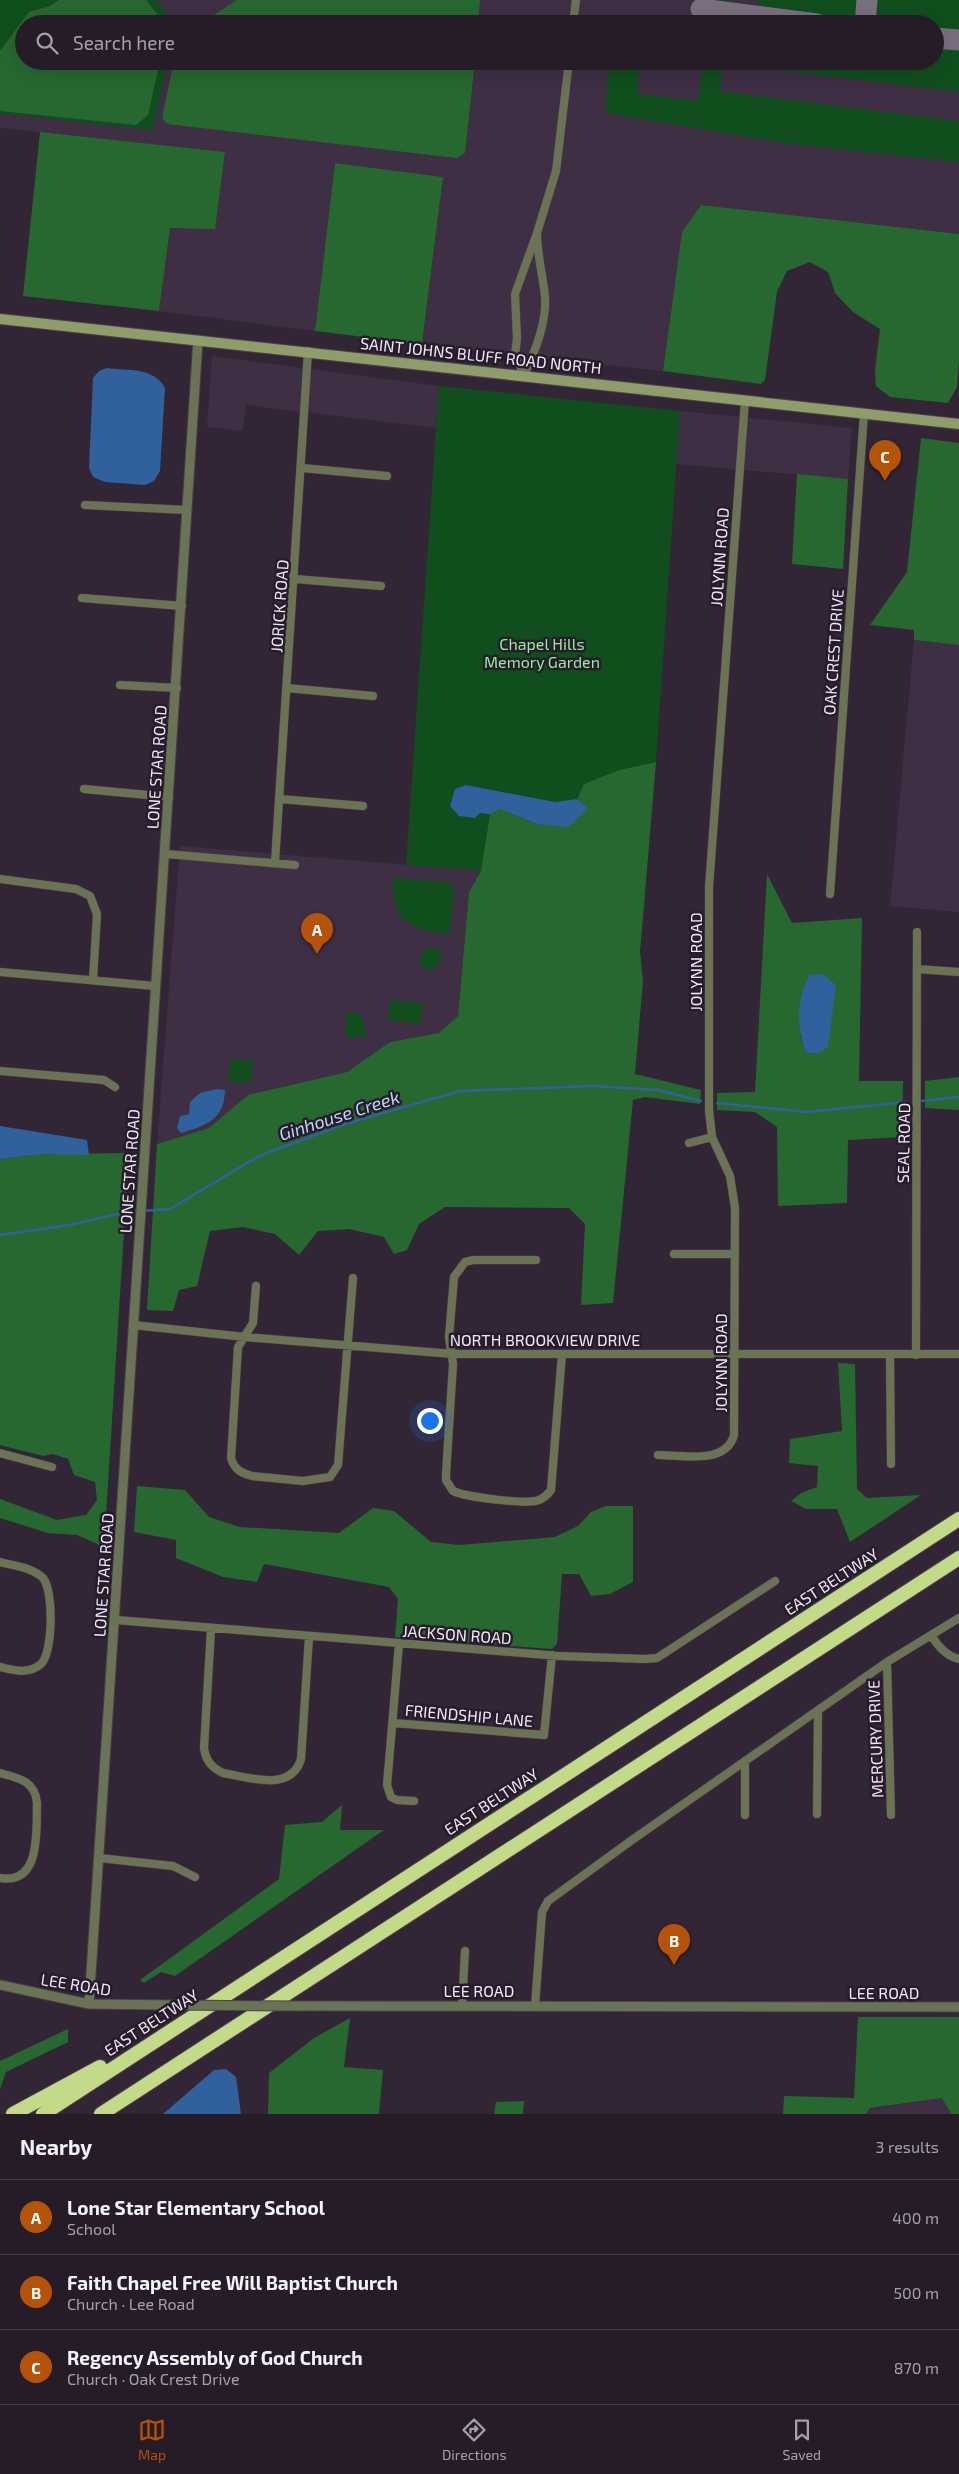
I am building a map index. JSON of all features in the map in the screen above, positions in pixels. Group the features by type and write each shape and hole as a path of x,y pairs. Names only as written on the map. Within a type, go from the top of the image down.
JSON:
{"highway":[{"name":"EAST BELTWAY","path":"43,2114 959,1519"},
{"path":"106,2112 959,1558"},
{"path":"14,2114 102,2066 150,2043"}],"main road":[{"name":"SAINT JOHNS BLUFF ROAD NORTH","path":"0,319 308,351 959,424"}],"street":[{"path":"575,15 576,0"},
{"path":"524,375 515,354 517,339 515,294 537,233 556,171 568,70"},
{"path":"524,375 533,356 544,314 545,298 537,253 537,233"},
{"name":"LONE STAR ROAD","path":"90,2004 155,986 177,688 198,340"},
{"name":"JORICK ROAD","path":"275,862 288,688 308,351"},
{"name":"JOLYNN ROAD","path":"658,1455 715,1455 728,1448 734,1435 733,1186 712,1136 709,1110 709,887 745,400"},
{"name":"OAK CREST DRIVE","path":"830,894 864,413"},
{"path":"302,468 387,476"},
{"path":"85,505 187,510"},
{"path":"295,579 381,586"},
{"path":"82,598 182,606"},
{"path":"120,685 177,688"},
{"path":"288,688 373,696"},
{"path":"84,789 169,797"},
{"path":"280,798 363,806"},
{"path":"166,854 295,864"},
{"path":"0,879 76,889 90,896 97,914 93,980"},
{"name":"SEAL ROAD","path":"916,1355 917,932"},
{"path":"917,969 959,972"},
{"path":"0,972 22,976 155,986"},
{"path":"0,1071 104,1080 115,1087"},
{"path":"689,1143 712,1136"},
{"path":"674,1254 734,1254"},
{"path":"536,1260 473,1260 465,1262 457,1270 454,1278 449,1337 452,1354 446,1480 453,1491 477,1497 532,1501 545,1497 551,1490 562,1354"},
{"path":"256,1286 253,1323 238,1347 231,1458 233,1465 244,1474 303,1481 330,1478 338,1465 354,1278"},
{"name":"NORTH BROOKVIEW DRIVE","path":"133,1325 245,1337 452,1354 959,1354"},
{"path":"890,1355 891,1464"},
{"path":"0,1454 52,1466"},
{"path":"0,1562 32,1570 39,1574 45,1580 51,1595 48,1645 45,1658 40,1664 28,1671 0,1667"},
{"name":"JACKSON ROAD","path":"116,1620 309,1637 602,1659 657,1658 775,1581"},
{"path":"535,2006 542,1912 548,1901 887,1662 959,1618"},
{"path":"211,1629 204,1748 206,1759 216,1770 223,1773 272,1780 288,1777 299,1766 301,1759 309,1637"},
{"path":"931,1635 939,1647 959,1659"},
{"path":"399,1644 388,1793 397,1800 414,1801"},
{"name":"FRIENDSHIP LANE","path":"392,1723 544,1735 552,1655"},
{"name":"MERCURY DRIVE","path":"887,1662 891,1814"},
{"path":"817,1814 818,1712"},
{"path":"745,1761 745,1815"},
{"path":"0,1773 23,1779 34,1788 37,1795 34,1859 30,1866 16,1876 0,1878"},
{"path":"99,1858 173,1866 195,1877"},
{"path":"462,2005 465,1951"},
{"name":"LEE ROAD","path":"0,1985 90,2004 959,2007"}],"shaded area":[{"path":"0,0 959,0 959,234 701,205 682,232 663,371 422,344 443,177 335,163 315,331 159,311 170,227 225,152 0,128"},
{"path":"212,356 439,386 436,428 246,405 243,431 207,427"},
{"path":"680,411 852,428 848,479 676,464"},
{"path":"914,640 959,645 959,912 890,906"},
{"path":"180,846 481,871 469,892 458,1016 439,1033 390,1042 347,1072 248,1095 209,1128 157,1144"},
{"path":"942,2098 951,2114 866,2114 870,2109"}],"green space":[{"path":"0,0 59,0 50,6 29,12 27,15 15,15 15,31 0,51"},
{"path":"59,0 146,0 158,15 27,15 29,12 50,6"},
{"path":"146,0 156,0 168,15 158,15"},
{"path":"237,0 480,0 479,15 214,15"},
{"path":"698,0 732,0 714,5 698,2"},
{"path":"756,0 862,0 858,15 811,15 766,9"},
{"path":"873,0 959,0 959,33 944,31 944,15 872,15"},
{"path":"15,31 15,70 158,70 148,115 136,125 0,111 0,51"},
{"path":"944,44 959,46 959,92 780,70 944,70"},
{"path":"158,70 165,70 153,130 0,113 0,111 136,125 148,115"},
{"path":"172,70 474,70 465,153 456,158 167,124 162,118"},
{"path":"609,70 639,70 637,94 698,101 702,70 722,70 719,91 959,121 959,162 791,144 605,113"},
{"path":"40,132 225,152 215,229 170,228 159,311 23,296"},
{"path":"335,163 443,177 422,344 315,331"},
{"path":"701,205 959,234 959,360 957,387 948,403 890,397 876,386 875,370 880,329 853,312 835,293 828,272 810,262 787,271 777,292 765,380 761,384 663,371 682,232"},
{"name":"Chapel Hills Memory Garden","path":"439,386 680,411 656,762 619,770 584,784 577,799 555,802 467,785 480,813 490,814 481,871 406,865"},
{"path":"921,438 959,443 959,645 914,640 914,630 870,625 907,572"},
{"path":"797,474 848,479 843,569 792,564"},
{"path":"656,762 640,952 643,981 635,1074 701,1090 700,1104 645,1097 633,1100 613,1303 581,1305 585,1224 569,1208 445,1207 419,1224 407,1250 394,1254 384,1237 349,1229 318,1231 299,1255 275,1234 243,1227 210,1231 197,1286 179,1290 173,1311 147,1310 157,1144 209,1128 248,1095 347,1072 390,1042 439,1033 458,1016 469,892 481,871 490,814 500,809 537,824 588,808 577,799 584,784 619,770"},
{"path":"767,874 792,923 862,918 859,1081 903,1081 902,1137 848,1140 847,1203 778,1206 777,1127 755,1112 717,1110 717,1093 755,1092","holes":["800,1033 817,1054 805,1052"]},
{"path":"393,878 448,882 455,890 449,934 423,930 405,921 399,914 396,904 393,893"},
{"path":"428,947 440,949 441,954 438,966 431,969 422,968 420,962 422,954"},
{"path":"391,1000 423,1003 420,1024 388,1020"},
{"path":"351,1012 362,1016 366,1035 346,1039 346,1014"},
{"path":"230,1059 253,1060 251,1082 229,1082"},
{"path":"959,1077 959,1110 925,1108 925,1081"},
{"path":"129,1153 104,1547 77,1535 48,1533 0,1518 0,1499 57,1520 86,1515 97,1500 95,1482 74,1475 68,1459 53,1454 43,1456 0,1445 0,1159 44,1154"},
{"path":"838,1363 855,1364 857,1489 867,1498 921,1495 850,1542 837,1509 806,1509 791,1501 801,1493 817,1487 818,1466 789,1463 790,1439 842,1431"},
{"path":"137,1486 185,1490 209,1517 240,1527 339,1533 373,1508 394,1511 431,1542 459,1545 555,1537 578,1526 591,1512 606,1506 633,1506 633,1582 610,1594 591,1596 579,1574 562,1574 557,1644 552,1649 395,1637 398,1599 389,1587 264,1564 257,1582 223,1577 176,1558 176,1540 134,1532"},
{"path":"342,1805 340,1830 384,1830 175,1976 161,1972 144,1983 140,1980 279,1879 285,1825 322,1822"},
{"path":"858,2017 959,2017 959,2114 951,2114 942,2098 870,2108 866,2114 783,2114 784,2096 854,2098"},
{"path":"350,2018 344,2067 383,2070 379,2114 268,2114 269,2073 314,2038"},
{"path":"68,2029 68,2042 6,2072 0,2089 0,2061"},
{"path":"524,2101 523,2114 494,2114 496,2102"}],"water":[{"path":"107,368 148,373 160,381 165,388 160,471 154,481 145,485 105,482 93,477 89,468 93,378 99,371"},
{"path":"466,785 555,802 577,799 588,808 568,827 537,824 500,809 490,814 480,813 475,818 459,816 450,806 455,789"},
{"path":"822,974 836,985 828,1047 817,1054 805,1052 800,1031 799,1013 802,995 809,975"},
{"path":"217,1089 225,1090 224,1100 217,1115 206,1124 181,1133 177,1128 180,1116 189,1114 190,1102 200,1093"},
{"path":"0,1126 87,1140 89,1155 44,1154 0,1159"},
{"path":"226,2069 236,2077 241,2114 163,2114 214,2070"}],"waterway":[{"name":"Ginhouse Creek","path":"0,1235 69,1225 127,1212 170,1209 259,1156 345,1124 460,1091 593,1086 658,1090 701,1101"},
{"name":"Ginhouse Creek","path":"922,1101 959,1097"},
{"name":"Ginhouse Creek","path":"717,1103 806,1112 906,1102"}],"taxiway":[{"path":"866,15 867,0"},
{"path":"701,9 747,15"},
{"path":"944,39 959,40"}],"place":[{"name":"Regency Assembly of God Church","path":"885,481"},
{"name":"Lone Star Elementary School","path":"317,954"},
{"name":"Faith Chapel Free Will Baptist Church","path":"674,1965"}]}
